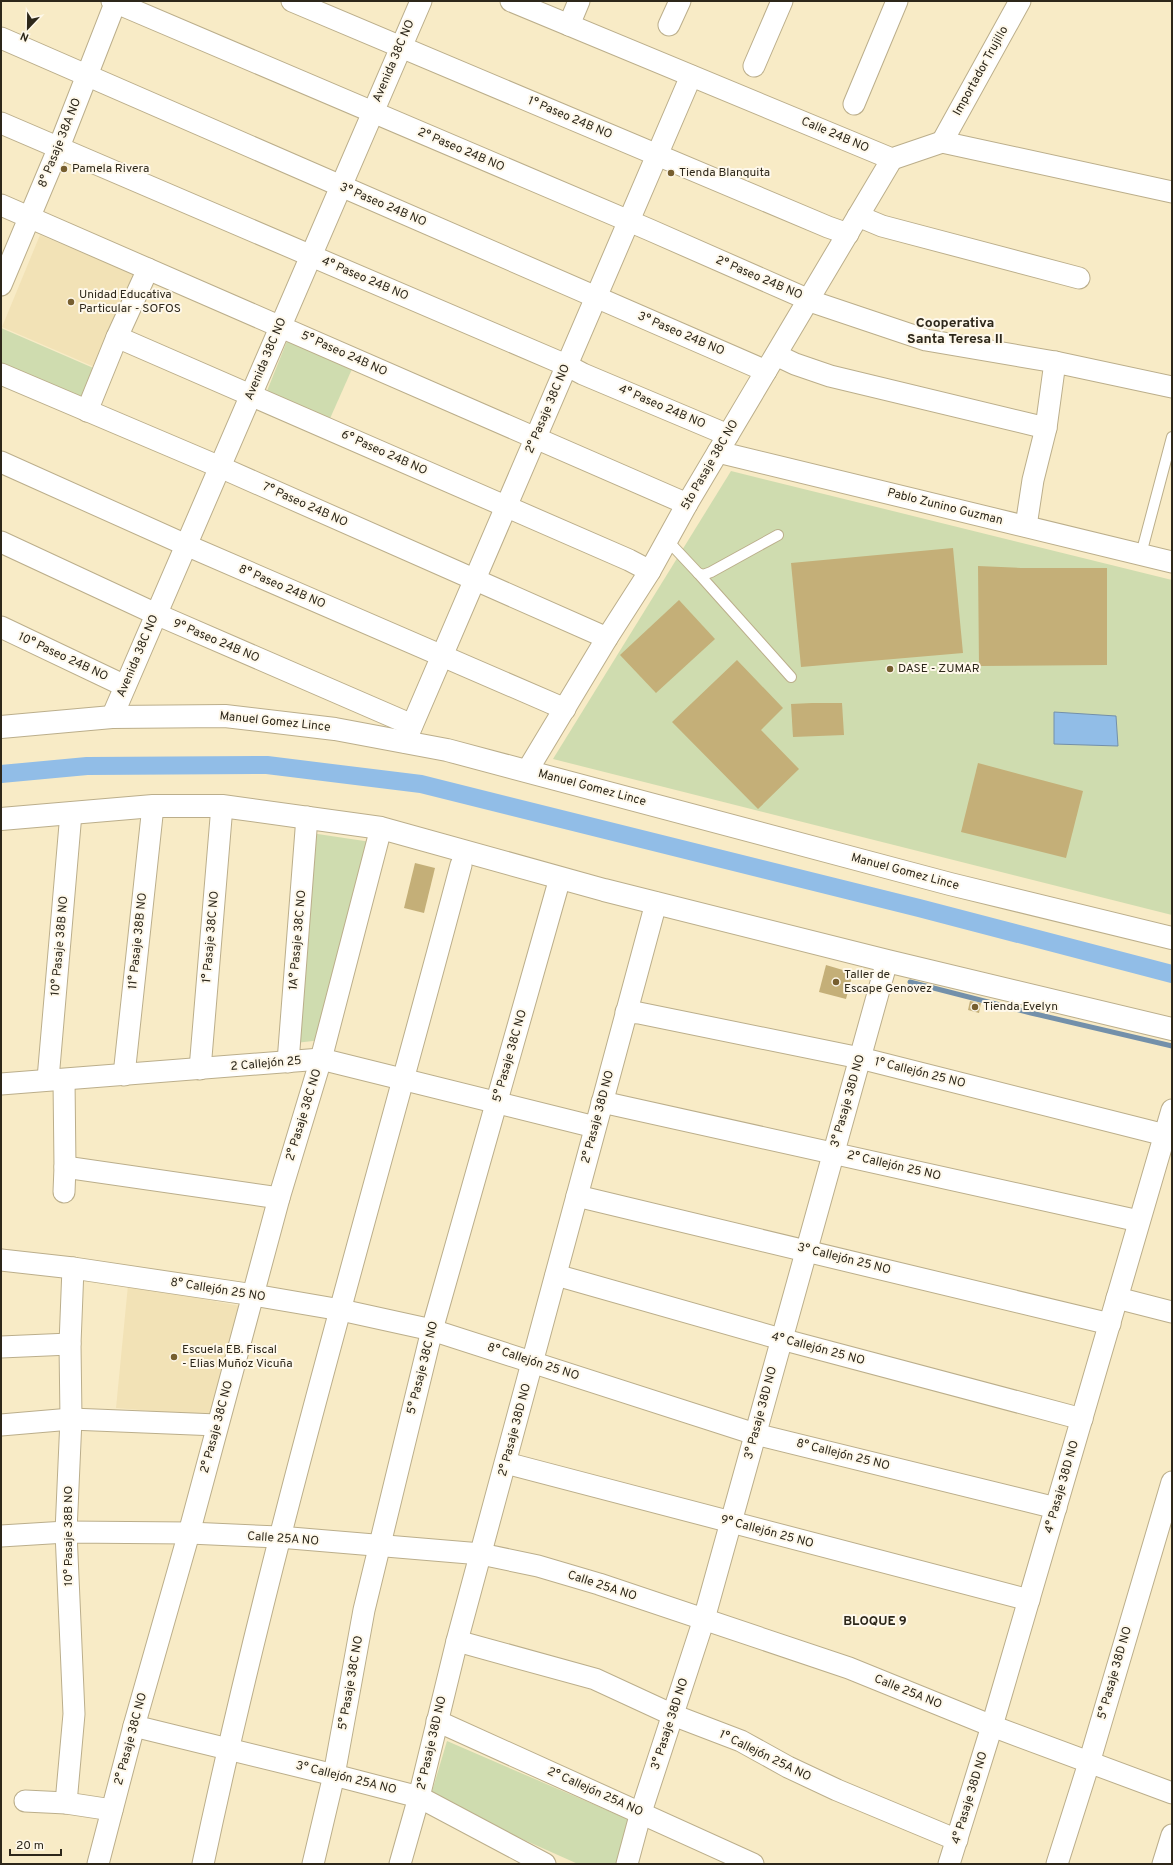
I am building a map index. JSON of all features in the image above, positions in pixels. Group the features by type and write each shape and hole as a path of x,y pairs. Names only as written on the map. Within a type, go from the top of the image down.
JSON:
{"main road":[{"name":"Manuel Gomez Lince","path":"6,723 112,717 225,716 335,729 408,734 447,750 950,884 1172,938"},
{"path":"1,819 153,806 222,806 381,828 656,903 1172,1029"}],"street":[{"name":"8° Pasaje 38A NO","path":"1,285 59,148 115,1"},
{"name":"2° Paseo 24B NO","path":"115,1 809,300 926,340 1054,362 1172,387"},
{"name":"1° Paseo 24B NO","path":"292,1 400,48 657,154 853,225 882,226 1079,278"},
{"name":"Avenida 38C NO","path":"112,717 420,1"},
{"name":"Calle 24B NO","path":"511,1 892,159"},
{"path":"569,25 579,1"},
{"path":"669,25 680,1"},
{"path":"754,66 782,1"},
{"path":"854,104 897,1"},
{"name":"Importador Trujillo","path":"942,142 1020,1"},
{"name":"3° Paseo 24B NO","path":"1,38 340,187 596,297 771,363 795,364 830,376 1046,428"},
{"name":"2° Pasaje 38C NO","path":"408,734 691,76"},
{"name":"4° Paseo 24B NO","path":"1,123 566,365 723,443"},
{"path":"892,159 942,142 1172,192"},
{"name":"5to Pasaje 38C NO","path":"527,771 607,638 668,541 687,504 892,159"},
{"name":"5° Paseo 24B NO","path":"1,205 687,504"},
{"path":"87,411 117,337 148,269"},
{"name":"6° Paseo 24B NO","path":"117,337 630,560 650,571"},
{"path":"1026,526 1033,480 1046,428 1054,362"},
{"name":"7° Paseo 24B NO","path":"1,374 220,467 607,638"},
{"name":"Pablo Zunino Guzman","path":"723,443 1026,526 1172,562"},
{"name":"8° Paseo 24B NO","path":"1,462 186,545 564,709"},
{"name":"9° Paseo 24B NO","path":"1,542 408,734"},
{"name":"10° Paseo 24B NO","path":"1,627 125,686"},
{"name":"11° Pasaje 38B NO","path":"124,1075 153,806"},
{"name":"1° Pasaje 38C NO","path":"200,1069 222,806"},
{"name":"10° Pasaje 38B NO","path":"64,1192 65,1167 56,1079 71,813"},
{"name":"1A° Pasaje 38C NO","path":"288,1062 307,817"},
{"name":"2° Pasaje 38C NO","path":"98,1864 134,1726 254,1295 279,1198 321,1059 381,828"},
{"path":"203,1864 227,1749 279,1537 461,866"},
{"name":"5° Pasaje 38C NO","path":"313,1864 334,1775 364,1610 378,1547 432,1330 560,878"},
{"name":"2° Pasaje 38D NO","path":"400,1864 419,1797 457,1641 656,903"},
{"name":"3° Pasaje 38D NO","path":"627,1864 641,1812 704,1619 887,960"},
{"name":"1° Callejón 25 NO","path":"626,1012 646,1014 860,1058 1165,1135"},
{"name":"2 Callejón 25","path":"1,1084 321,1059 497,1104 595,1127"},
{"name":"2° Callejón 25 NO","path":"602,1102 1139,1221"},
{"name":"4° Pasaje 38D NO","path":"949,1864 992,1726 1172,1110"},
{"path":"65,1167 279,1198"},
{"name":"3° Callejón 25 NO","path":"577,1196 1110,1324"},
{"name":"8° Callejón 25 NO","path":"1,1260 73,1268 254,1295 341,1310 432,1330 533,1361 755,1434 1056,1508"},
{"name":"10° Pasaje 38B NO","path":"66,1803 74,1714 66,1532 71,1419 70,1344 73,1268"},
{"name":"4° Callejón 25 NO","path":"556,1275 781,1339 1082,1419"},
{"path":"1117,1298 1172,1312"},
{"path":"1,1347 70,1344"},
{"path":"1,1425 71,1419 217,1425"},
{"name":"9° Callejón 25 NO","path":"506,1462 730,1523 1029,1600"},
{"name":"5° Pasaje 38D NO","path":"1057,1864 1164,1538 1172,1482"},
{"name":"Calle 25A NO","path":"1,1536 66,1532 188,1533 279,1537 378,1547 481,1554 538,1566 704,1619 849,1668 992,1726 1172,1793"},
{"name":"1° Callejón 25A NO","path":"457,1641 595,1679 673,1715 741,1741 788,1767 837,1790 957,1840"},
{"name":"2° Callejón 25A NO","path":"437,1721 753,1864"},
{"name":"3° Callejón 25A NO","path":"134,1726 419,1797 545,1864"},
{"path":"25,1800 66,1803 112,1810"},
{"path":"1163,1864 1172,1835"}],"lane":[{"path":"1141,554 1172,436"},
{"path":"698,573 702,575 711,572 778,535"},
{"path":"668,541 791,677"}],"shaded area":[{"name":"Unidad Educativa Particular - SOFOS","path":"40,235 140,277 99,369 2,327"},
{"name":"Escuela EB. Fiscal - Elias Muñoz Vicuña","path":"128,1285 240,1306 212,1416 116,1408"}],"green space":[{"path":"1,328 98,370 84,403 1,368"},
{"path":"287,341 352,369 328,423 265,396"},
{"name":"DASE - ZUMAR","path":"731,471 1172,580 1172,915 553,759"},
{"path":"311,833 371,842 322,1040 295,1043"},
{"path":"447,1741 632,1821 621,1864 578,1864 430,1798"}],"water":[{"path":"1054,712 1116,716 1118,746 1054,744"}],"building":[{"path":"953,548 963,653 801,667 791,563"},
{"path":"978,566 1021,568 1107,568 1107,665 979,666"},
{"path":"679,600 715,639 656,693 620,655"},
{"path":"737,660 783,708 761,730 799,769 758,809 672,722"},
{"path":"842,703 844,735 793,737 791,704"},
{"path":"978,763 1083,791 1066,858 961,832"},
{"path":"415,863 435,868 424,913 404,908"},
{"name":"Taller de Escape Genovez","path":"826,965 853,973 846,999 819,992"},
{"name":"Tienda Evelyn","path":"970,1001 981,1003 979,1013 968,1010"}],"waterway":[{"path":"1,774 87,766 267,765 421,784 919,908 1172,974"},
{"path":"910,982 1031,1013 1172,1046"}],"place":[{"name":"Pamela Rivera","path":"64,169"},
{"name":"Tienda Blanquita","path":"671,173"},
{"name":"Unidad Educativa Particular - SOFOS","path":"71,302"},
{"name":"DASE - ZUMAR","path":"890,669"},
{"name":"Taller de Escape Genovez","path":"836,982"},
{"name":"Tienda Evelyn","path":"975,1007"},
{"name":"Escuela EB. Fiscal - Elias Muñoz Vicuña","path":"174,1357"}],"district":[{"name":"Cooperativa Santa Teresa II","path":"955,332"},
{"name":"BLOQUE 9","path":"875,1622"}]}
